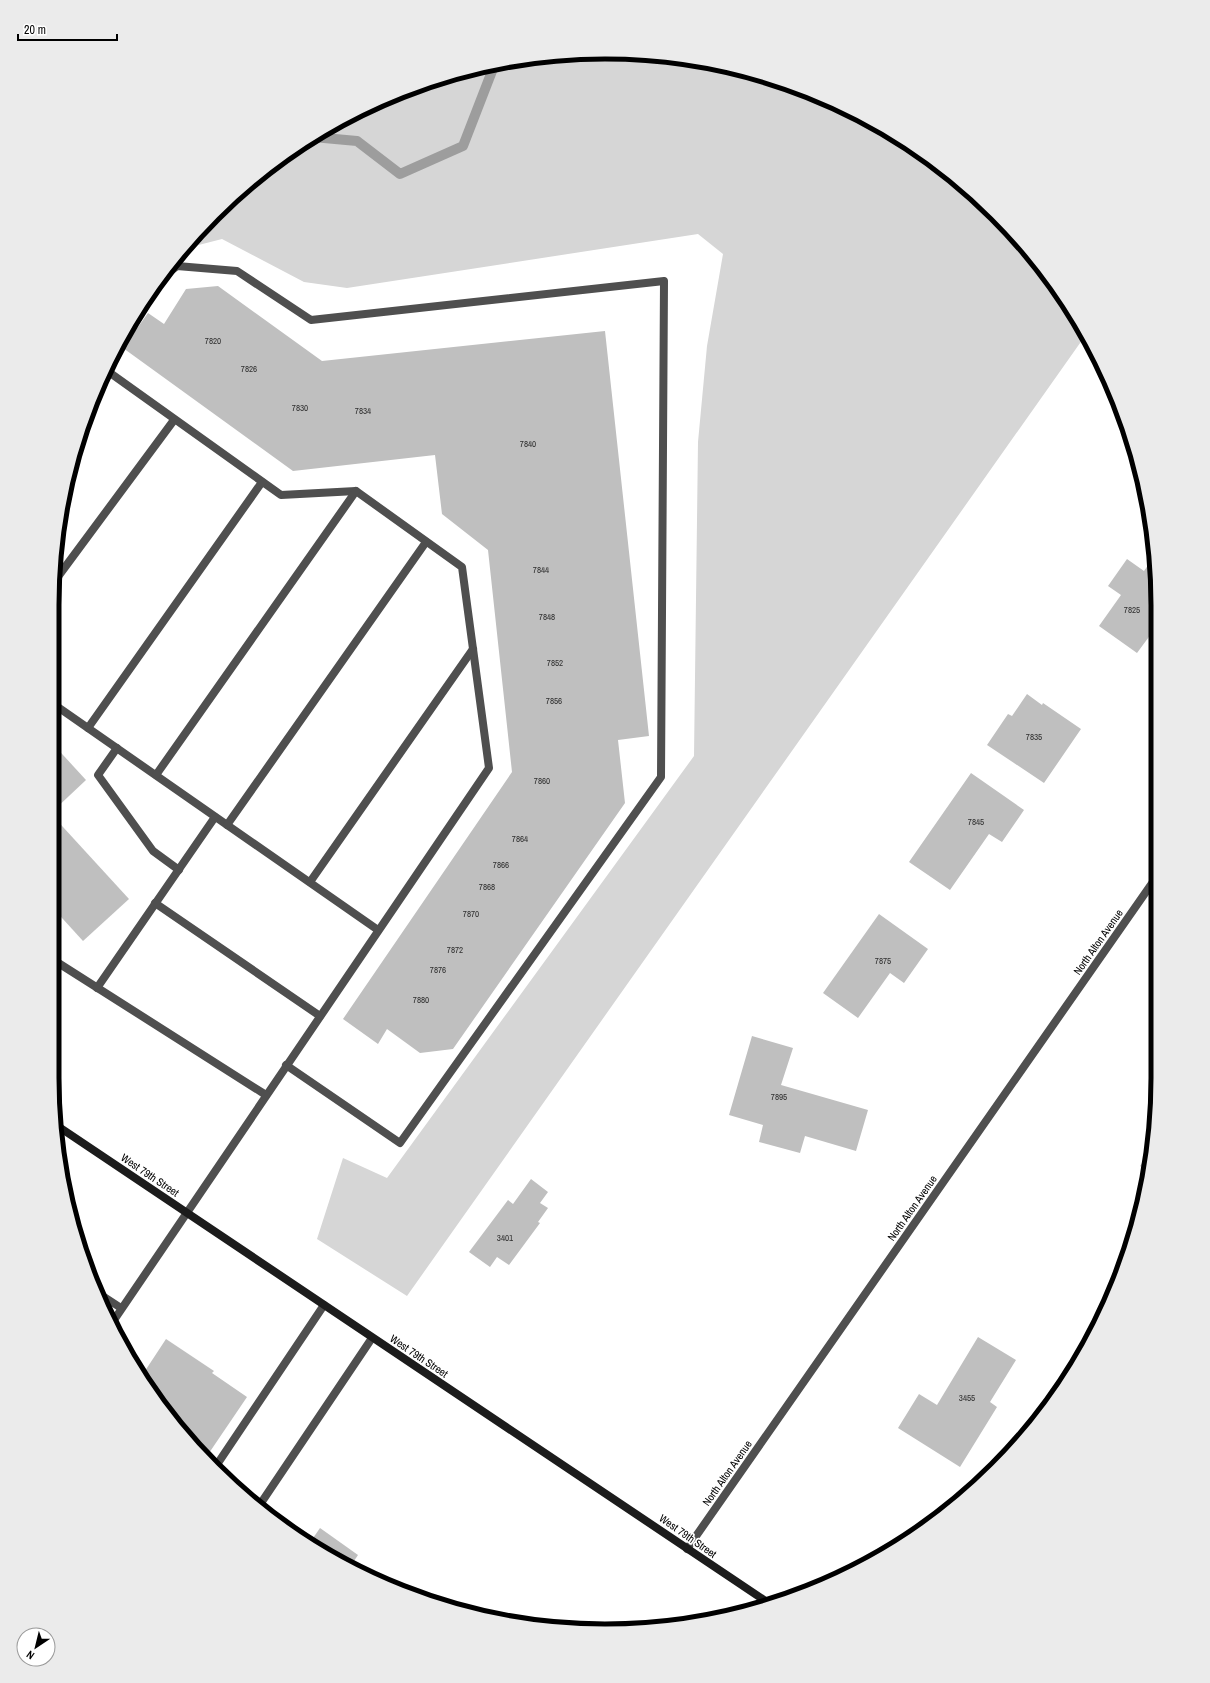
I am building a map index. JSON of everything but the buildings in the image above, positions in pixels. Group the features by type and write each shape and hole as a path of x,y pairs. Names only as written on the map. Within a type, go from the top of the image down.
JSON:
{"main road":[{"name":"West 79th Street","path":"62,1130 764,1600"}],"street":[{"path":"177,266 237,271 311,320 664,281 661,777 400,1143 286,1065"},
{"path":"111,374 281,495 356,491 462,567 489,768 115,1318"},
{"path":"60,574 174,420"},
{"path":"88,728 262,482"},
{"path":"156,776 356,491"},
{"path":"227,825 426,542"},
{"path":"310,882 473,650"},
{"path":"59,708 378,930"},
{"path":"117,748 98,775 153,851 179,870"},
{"path":"97,988 215,817"},
{"name":"North Alton Avenue","path":"687,1549 1151,885"},
{"path":"155,903 320,1016"},
{"path":"59,964 266,1095"},
{"path":"106,1298 121,1308"},
{"path":"218,1463 324,1305"},
{"path":"262,1502 372,1338"}],"shaded area":[{"path":"569,60 641,60 676,64 712,69 781,88 846,115 878,132 908,151 965,194 1016,245 1059,302 1082,340 407,1296 317,1239 343,1158 387,1178 694,756 698,442 707,346 723,254 698,234 347,288 304,282 222,239 193,246 245,194 302,151 332,132 364,115 429,88 498,69"}],"waterway":[{"path":"323,138 357,141 400,174 463,146 492,71"}]}
